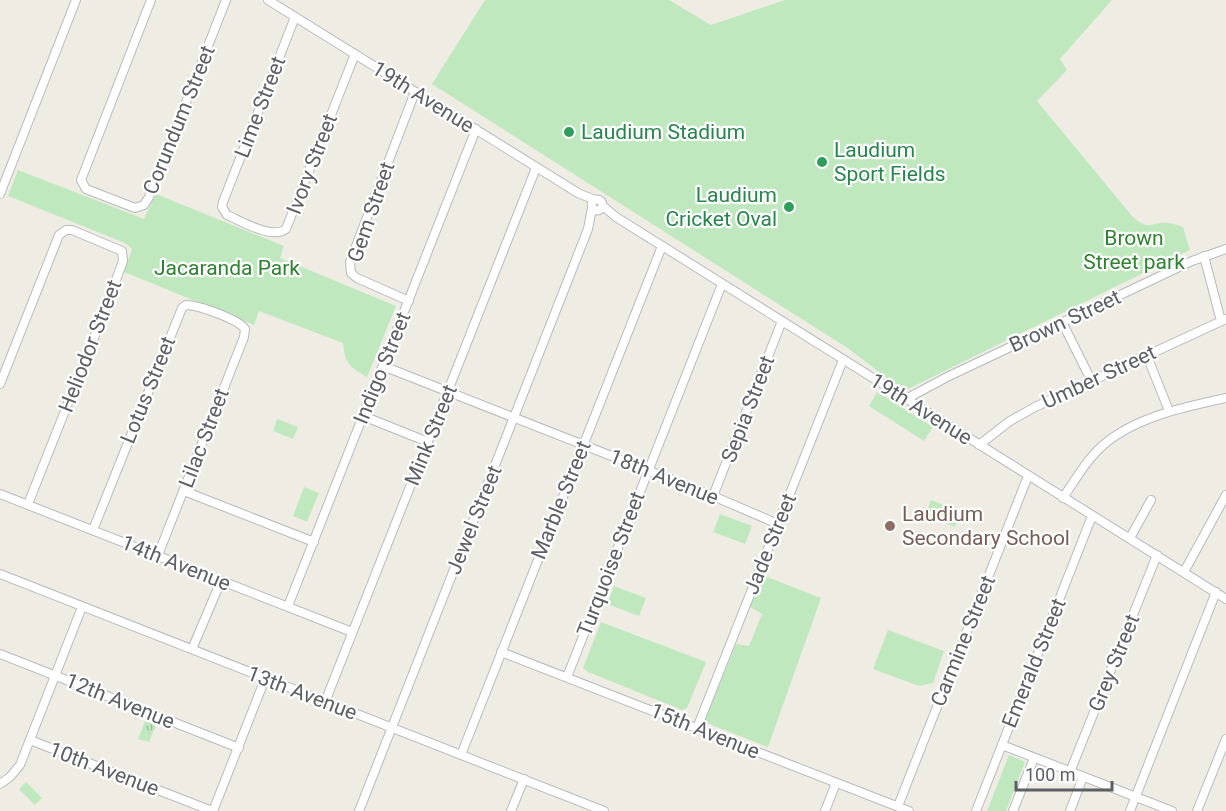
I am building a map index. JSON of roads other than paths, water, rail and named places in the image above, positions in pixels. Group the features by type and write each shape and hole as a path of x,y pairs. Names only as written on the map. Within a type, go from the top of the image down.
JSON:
{"street":[{"path":"0,194 76,0"},
{"name":"Corundum Street","path":"151,0 81,180 86,189 135,208 140,208 147,202 226,0"},
{"name":"19th Avenue","path":"268,0 1226,599"},
{"name":"Lime Street","path":"224,198 295,17"},
{"name":"Ivory Street","path":"224,198 222,207 227,215 273,233 283,232 286,229 355,54"},
{"name":"Gem Street","path":"409,300 357,278 351,273 350,262 416,92"},
{"name":"Indigo Street","path":"288,606 476,129"},
{"name":"Mink Street","path":"325,702 536,168"},
{"name":"Jewel Street","path":"360,811 596,207"},
{"name":"Heliodor Street","path":"0,384 59,235 66,230 72,230 123,252 124,257 90,349 28,504"},
{"name":"Marble Street","path":"461,755 662,246"},
{"name":"Brown Street","path":"906,399 1062,322 1204,256 1226,249"},
{"path":"1204,256 1224,320"},
{"name":"Turquoise Street","path":"567,677 722,284"},
{"name":"Lotus Street","path":"93,530 182,308 186,305 195,306 239,322"},
{"name":"Umber Street","path":"979,445 1021,414 1224,320"},
{"name":"Sepia Street","path":"713,496 782,321"},
{"name":"Lilac Street","path":"158,555 244,337 244,328 239,322"},
{"path":"1062,322 1091,380"},
{"path":"1147,356 1169,411"},
{"name":"Jade Street","path":"697,728 843,360"},
{"name":"18th Avenue","path":"382,366 713,496 778,524"},
{"path":"1063,498 1101,447 1128,429 1169,411 1226,398"},
{"path":"363,416 428,442"},
{"name":"Carmine Street","path":"898,806 1028,476"},
{"path":"184,491 314,542"},
{"name":"14th Avenue","path":"0,494 352,632"},
{"path":"1184,572 1226,495"},
{"path":"1130,538 1151,500"},
{"name":"Emerald Street","path":"976,811 1092,516"},
{"name":"Grey Street","path":"1070,772 1157,555"},
{"name":"13th Avenue","path":"0,574 604,811"},
{"path":"192,649 221,580"},
{"path":"1130,811 1216,592"},
{"path":"0,784 16,771 82,607"},
{"name":"15th Avenue","path":"501,652 909,811"},
{"name":"12th Avenue","path":"0,654 239,748"},
{"path":"213,811 266,679"},
{"path":"1197,811 1226,739"},
{"name":"10th Avenue","path":"30,740 213,811"},
{"path":"1002,745 1172,811"},
{"path":"1013,811 1034,758"},
{"path":"1070,811 1083,777"},
{"path":"512,811 524,779"},
{"path":"825,811 836,783"}],"place":[{"name":"Laudium Stadium","path":"569,132"},
{"name":"Laudium Sport Fields","path":"822,162"},
{"name":"Laudium Cricket Oval","path":"789,207"},
{"name":"Laudium Secondary School","path":"890,526"}],"park label":[{"name":"Brown Street park","path":"1134,250"},
{"name":"Jacaranda Park","path":"227,268"}]}
